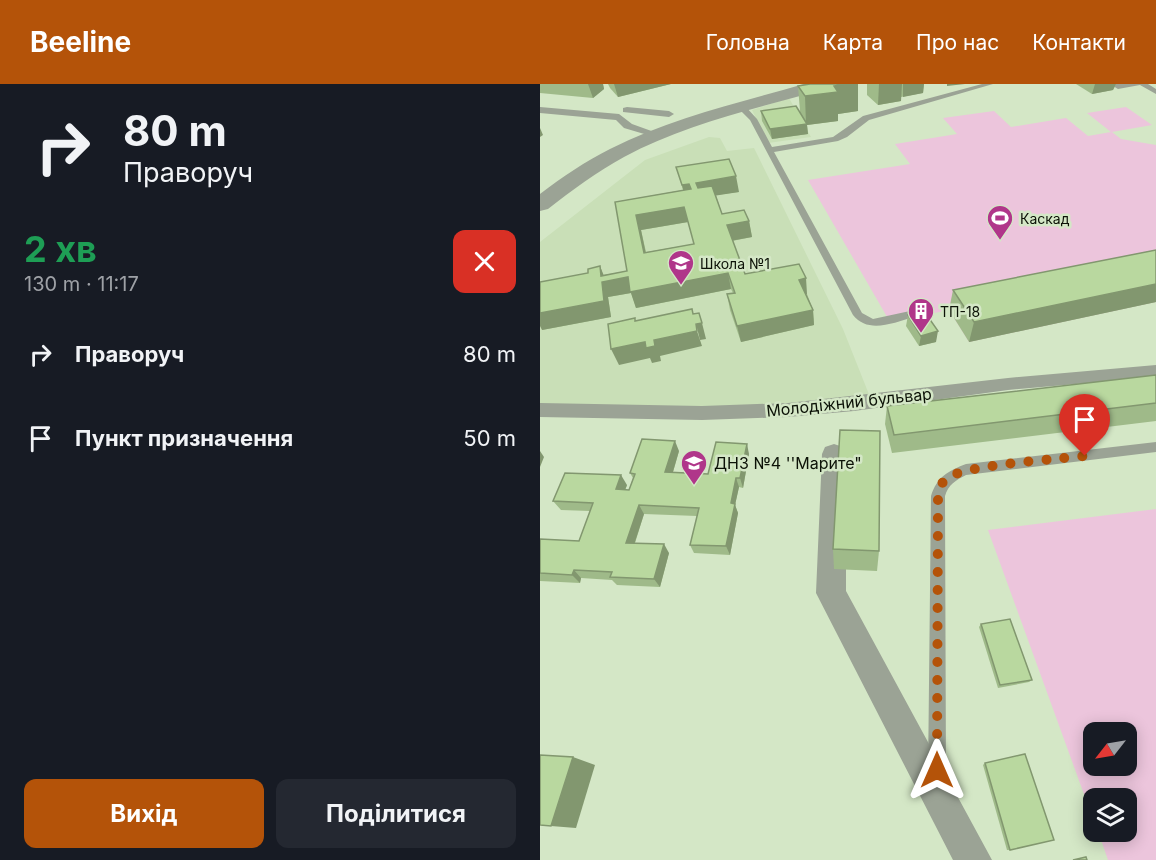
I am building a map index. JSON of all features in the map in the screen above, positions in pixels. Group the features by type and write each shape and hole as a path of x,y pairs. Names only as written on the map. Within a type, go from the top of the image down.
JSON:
{"street":[{"path":"540,204 593,167 629,147 659,135 822,84"},
{"path":"540,101 623,114"},
{"path":"540,110 669,114"},
{"path":"623,114 628,126 651,133"},
{"name":"Молодіжний бульвар","path":"540,410 702,413 788,410 1008,384 1156,370"},
{"path":"834,454 831,593 973,860"}],"lane":[{"path":"770,150 835,139 866,118 990,84"},
{"path":"1113,84 1118,87 1138,84"},
{"path":"1143,84 1156,92"},
{"path":"742,108 753,118 858,315 866,322 873,323 910,315"},
{"path":"937,793 938,496 940,487 946,479 966,470 1156,447"}],"shaded area":[{"path":"789,98 811,137 768,143 752,110"},
{"name":"Каскад","path":"1126,107 1152,125 1112,132 1121,139 1156,145 1156,302 969,342 949,310 890,322 808,180 910,164 895,144 957,134 943,118 994,111 1011,127 1066,118 1088,136 1111,132 1087,113"},
{"name":"Школа №1","path":"709,137 720,138 727,151 754,148 843,329 870,397 832,403 704,409 540,406 540,242 645,160"},
{"path":"1156,509 1156,860 1108,860 1102,842 1137,842 1137,788 1083,788 1083,791 988,530"}],"building":[{"path":"846,84 834,86 838,92 805,96 798,86"},
{"path":"796,106 807,124 770,129 761,111"},
{"path":"729,159 736,176 696,183 698,188 712,186 722,214 744,210 749,221 727,225 745,274 799,264 806,278 799,280 813,310 737,326 727,294 735,293 728,273 630,292 628,277 602,282 604,301 540,313 540,282 588,273 588,269 600,266 601,276 627,271 615,202 691,189 689,184 682,185 676,167","holes":["684,207 694,244 644,253 636,215"]},
{"path":"1156,250 1156,284 974,322 953,290"},
{"path":"692,309 693,314 699,313 702,323 696,324 697,331 654,340 655,346 646,348 645,342 611,349 608,324"},
{"path":"924,311 938,331 921,336 908,315"},
{"path":"1156,375 1156,403 894,435 887,406"},
{"path":"840,430 880,431 879,551 833,549"},
{"path":"642,439 675,441 665,472 708,474 716,442 747,444 740,478 736,478 731,503 735,504 726,546 690,545 699,508 639,505 626,543 664,544 654,579 610,577 612,572 574,570 572,575 540,573 540,539 579,541 593,503 553,501 565,473 621,475 616,489 629,490 635,474 630,473"},
{"path":"1010,619 1032,680 1000,685 981,624"},
{"path":"1025,754 1054,840 1010,850 985,763"},
{"path":"540,755 573,757 551,826 540,825"}],"place":[{"name":"Каскад","path":"1000,241"},
{"name":"Школа №1","path":"681,286"},
{"name":"ТП-18","path":"921,334"},
{"name":"ДНЗ №4 ''Марите\"","path":"694,486"}],"route":[{"path":"937,770 938,496 940,487 946,479 966,470 1085,456"}]}
